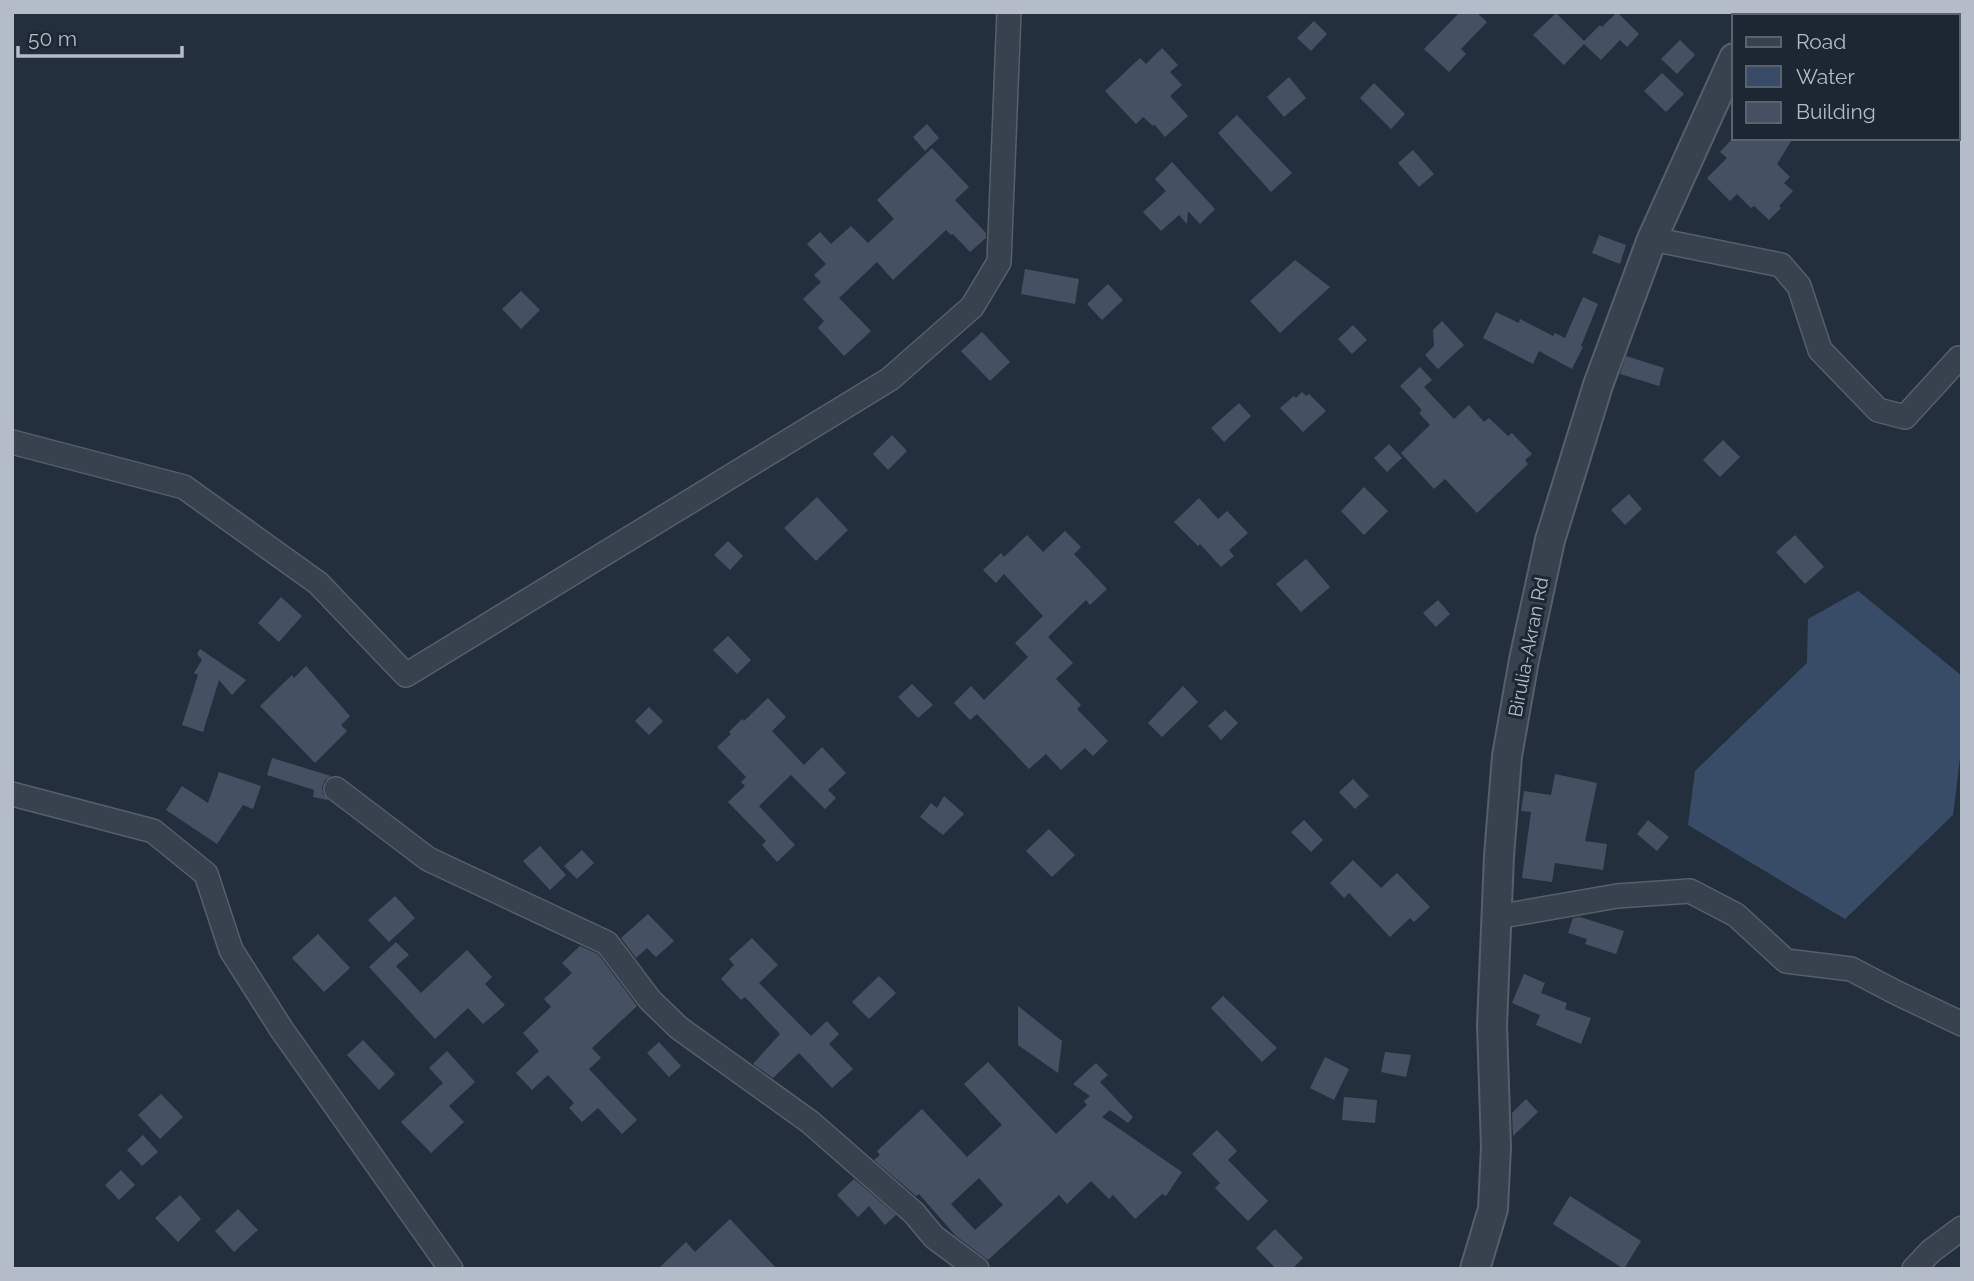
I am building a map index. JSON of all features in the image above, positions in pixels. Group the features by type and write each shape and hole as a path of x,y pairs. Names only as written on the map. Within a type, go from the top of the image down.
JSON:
{"street":[{"path":"12,442 184,487 318,583 406,675 890,379 972,307 999,262 1009,12"},
{"name":"Birulia-Akran Rd","path":"1475,1269 1493,1209 1496,1147 1492,1025 1499,856 1507,756 1524,660 1550,540 1598,385 1652,239 1732,62"},
{"path":"1652,239 1782,265 1799,286 1820,350 1878,410 1905,417 1959,358 1962,360"},
{"path":"336,789 428,859 607,943 650,1000 678,1028 810,1122 914,1213 934,1237 977,1269"},
{"path":"12,794 153,831 206,873 232,950 282,1030 451,1269"},
{"path":"1497,917 1618,896 1690,891 1736,915 1786,961 1852,968 1962,1024"},
{"path":"1914,1269 1931,1251 1962,1228"}],"water":[{"path":"1858,591 1962,676 1962,742 1953,815 1845,919 1688,825 1695,771 1807,663 1808,619"}],"building":[{"path":"1460,12 1476,12 1487,22 1461,49 1466,54 1449,72 1424,49"},
{"path":"1617,12 1639,34 1627,47 1620,40 1601,60 1584,44 1564,65 1533,35 1556,13 1584,41"},
{"path":"1314,21 1327,34 1311,51 1297,38"},
{"path":"1680,40 1695,55 1677,74 1661,59"},
{"path":"1162,48 1178,65 1170,72 1182,85 1170,96 1188,116 1165,137 1154,124 1153,126 1143,117 1136,124 1105,91 1140,58 1146,64"},
{"path":"1662,73 1684,94 1666,112 1644,91"},
{"path":"1289,77 1306,98 1284,117 1267,97"},
{"path":"1374,83 1405,114 1391,129 1360,98"},
{"path":"1237,115 1292,173 1271,192 1218,133"},
{"path":"927,124 939,138 925,151 913,137"},
{"path":"1732,139 1792,140 1777,164 1790,177 1784,183 1793,191 1769,220 1737,194 1730,201 1707,178 1727,158 1720,152"},
{"path":"932,148 969,187 955,200 986,233 986,238 970,252 946,230 893,280 877,262 839,298 871,331 844,356 818,328 824,321 803,299 821,282 814,275 826,264 807,244 820,232 831,244 851,226 868,243 894,219 877,200"},
{"path":"1413,150 1434,174 1419,187 1398,163"},
{"path":"1172,162 1215,209 1200,224 1188,211 1187,224 1179,215 1161,231 1143,212 1166,191 1155,179"},
{"path":"1599,235 1626,245 1620,264 1592,253"},
{"path":"1295,260 1330,287 1280,333 1250,301"},
{"path":"1025,269 1079,279 1075,304 1021,294"},
{"path":"1108,284 1123,300 1102,320 1087,304"},
{"path":"521,291 540,310 521,329 502,309"},
{"path":"1583,297 1598,304 1572,369 1539,351 1533,364 1483,338 1496,312 1519,323 1520,319 1553,336 1555,333 1565,338"},
{"path":"1442,321 1464,345 1438,369 1425,355 1434,346 1433,330"},
{"path":"1353,325 1367,340 1352,354 1338,339"},
{"path":"982,332 1010,362 990,381 961,351"},
{"path":"1626,356 1664,368 1659,386 1620,374"},
{"path":"1420,367 1432,380 1424,387 1454,419 1469,405 1484,422 1489,418 1508,436 1512,433 1532,454 1525,460 1528,464 1477,513 1445,479 1434,489 1401,453 1430,425 1419,413 1422,410 1400,386"},
{"path":"1302,392 1306,396 1309,394 1326,411 1303,432 1280,408"},
{"path":"1239,403 1251,416 1224,442 1211,428"},
{"path":"892,435 907,451 888,470 873,454"},
{"path":"1723,440 1740,457 1720,477 1703,460"},
{"path":"1389,444 1402,458 1387,472 1374,458"},
{"path":"1364,487 1388,511 1364,535 1341,511"},
{"path":"1629,494 1642,509 1625,525 1611,510"},
{"path":"817,497 848,530 816,561 784,528"},
{"path":"1199,498 1218,519 1227,511 1248,533 1229,550 1234,556 1221,567 1174,522"},
{"path":"1065,531 1081,547 1074,554 1107,589 1090,605 1086,600 1048,637 1073,663 1056,679 1081,705 1077,709 1108,741 1093,756 1085,748 1061,770 1046,754 1029,769 977,714 970,720 954,703 971,686 984,700 1028,657 1015,643 1043,616 1004,574 996,583 983,570 1001,553 1004,557 1027,535 1043,552"},
{"path":"1795,535 1824,567 1805,584 1776,552"},
{"path":"728,541 743,556 730,570 714,555"},
{"path":"1306,559 1330,587 1301,612 1276,584"},
{"path":"281,597 302,616 279,642 258,623"},
{"path":"1438,600 1450,614 1436,627 1423,613"},
{"path":"728,636 751,660 737,674 713,650"},
{"path":"200,649 246,680 232,695 219,680 203,732 182,725 198,675 194,673 202,660 197,654"},
{"path":"306,666 350,716 341,725 347,731 315,763 260,706 292,675 294,678"},
{"path":"912,684 933,705 918,718 898,697"},
{"path":"1183,686 1198,702 1162,737 1148,723"},
{"path":"768,698 786,717 772,731 804,765 822,747 846,773 828,790 836,798 825,809 791,775 759,806 795,845 777,862 762,845 766,841 728,802 745,786 741,782 746,777 717,747 742,719 744,721"},
{"path":"649,707 663,721 649,735 635,721"},
{"path":"1225,710 1238,723 1221,740 1208,726"},
{"path":"272,758 331,776 325,780 322,787 328,800 313,797 314,790 267,775"},
{"path":"219,772 261,786 253,809 243,805 217,844 166,810 182,786 208,803"},
{"path":"1555,774 1597,783 1585,841 1607,844 1603,870 1555,863 1552,882 1522,878 1531,812 1521,811 1524,791 1551,795"},
{"path":"1353,779 1369,796 1355,809 1339,792"},
{"path":"944,796 964,814 943,835 920,817 931,803 937,808"},
{"path":"1304,820 1323,840 1311,852 1291,832"},
{"path":"1648,820 1669,837 1657,851 1637,834"},
{"path":"1049,829 1075,855 1052,877 1026,851"},
{"path":"540,846 566,875 550,890 523,861"},
{"path":"582,850 594,863 577,879 564,866"},
{"path":"1353,860 1381,888 1397,873 1430,907 1414,922 1410,918 1390,937 1349,893 1344,898 1330,883"},
{"path":"395,896 415,918 389,942 368,920"},
{"path":"648,914 674,941 656,957 647,948 636,958 621,938"},
{"path":"1580,917 1624,931 1616,954 1585,944 1587,939 1568,933 1573,918"},
{"path":"318,934 350,968 324,992 292,958"},
{"path":"752,938 778,965 759,983 811,1036 827,1021 839,1034 829,1044 853,1069 832,1088 799,1053 773,1078 753,1064 780,1034 745,997 741,1000 721,979 734,965 729,959"},
{"path":"396,942 409,955 396,966 421,993 467,950 492,977 485,984 505,1005 483,1024 468,1008 435,1039 369,967"},
{"path":"580,946 598,954 637,1006 592,1048 601,1058 589,1069 637,1120 622,1134 598,1108 582,1122 569,1108 574,1103 548,1075 532,1090 516,1073 539,1051 523,1033 551,1007 544,999 572,973 562,963"},
{"path":"1524,974 1545,983 1541,993 1567,1003 1565,1009 1591,1018 1581,1044 1536,1025 1540,1015 1512,1003"},
{"path":"879,976 896,993 869,1019 852,1002"},
{"path":"1223,996 1277,1048 1262,1062 1211,1008"},
{"path":"1018,1006 1062,1041 1058,1073 1018,1045"},
{"path":"363,1040 395,1074 379,1090 347,1055"},
{"path":"659,1042 681,1066 669,1077 647,1053"},
{"path":"447,1051 475,1082 449,1106 464,1122 431,1153 401,1122 443,1083 429,1068"},
{"path":"1385,1052 1411,1055 1406,1077 1381,1072"},
{"path":"1325,1057 1349,1069 1334,1100 1310,1088"},
{"path":"988,1062 1056,1134 1087,1105 1084,1101 1090,1096 1073,1084 1096,1063 1108,1075 1100,1082 1133,1117 1128,1123 1110,1110 1102,1117 1182,1172 1166,1196 1162,1194 1135,1219 1113,1195 1109,1199 1091,1181 1067,1204 1059,1195 988,1260 956,1236 919,1194 916,1196 874,1160 880,1155 877,1151 922,1109 967,1157 1002,1125 964,1084","holes":["979,1178 1003,1205 975,1230 951,1204"]},
{"path":"161,1094 183,1117 160,1139 138,1115"},
{"path":"1344,1097 1377,1100 1375,1123 1342,1120"},
{"path":"1526,1099 1538,1112 1513,1136 1512,1113"},
{"path":"1217,1130 1237,1151 1228,1160 1268,1201 1248,1221 1215,1188 1220,1183 1192,1154"},
{"path":"143,1135 158,1152 142,1166 127,1150"},
{"path":"121,1170 135,1185 119,1200 105,1185"},
{"path":"854,1179 896,1215 885,1225 869,1206 858,1217 837,1195"},
{"path":"180,1195 201,1219 178,1242 155,1218"},
{"path":"1570,1196 1641,1241 1624,1269 1553,1224"},
{"path":"238,1209 258,1230 234,1252 215,1231"},
{"path":"730,1219 777,1269 658,1269 686,1242 695,1252"},
{"path":"1275,1229 1303,1258 1292,1269 1276,1269 1256,1248"}]}
